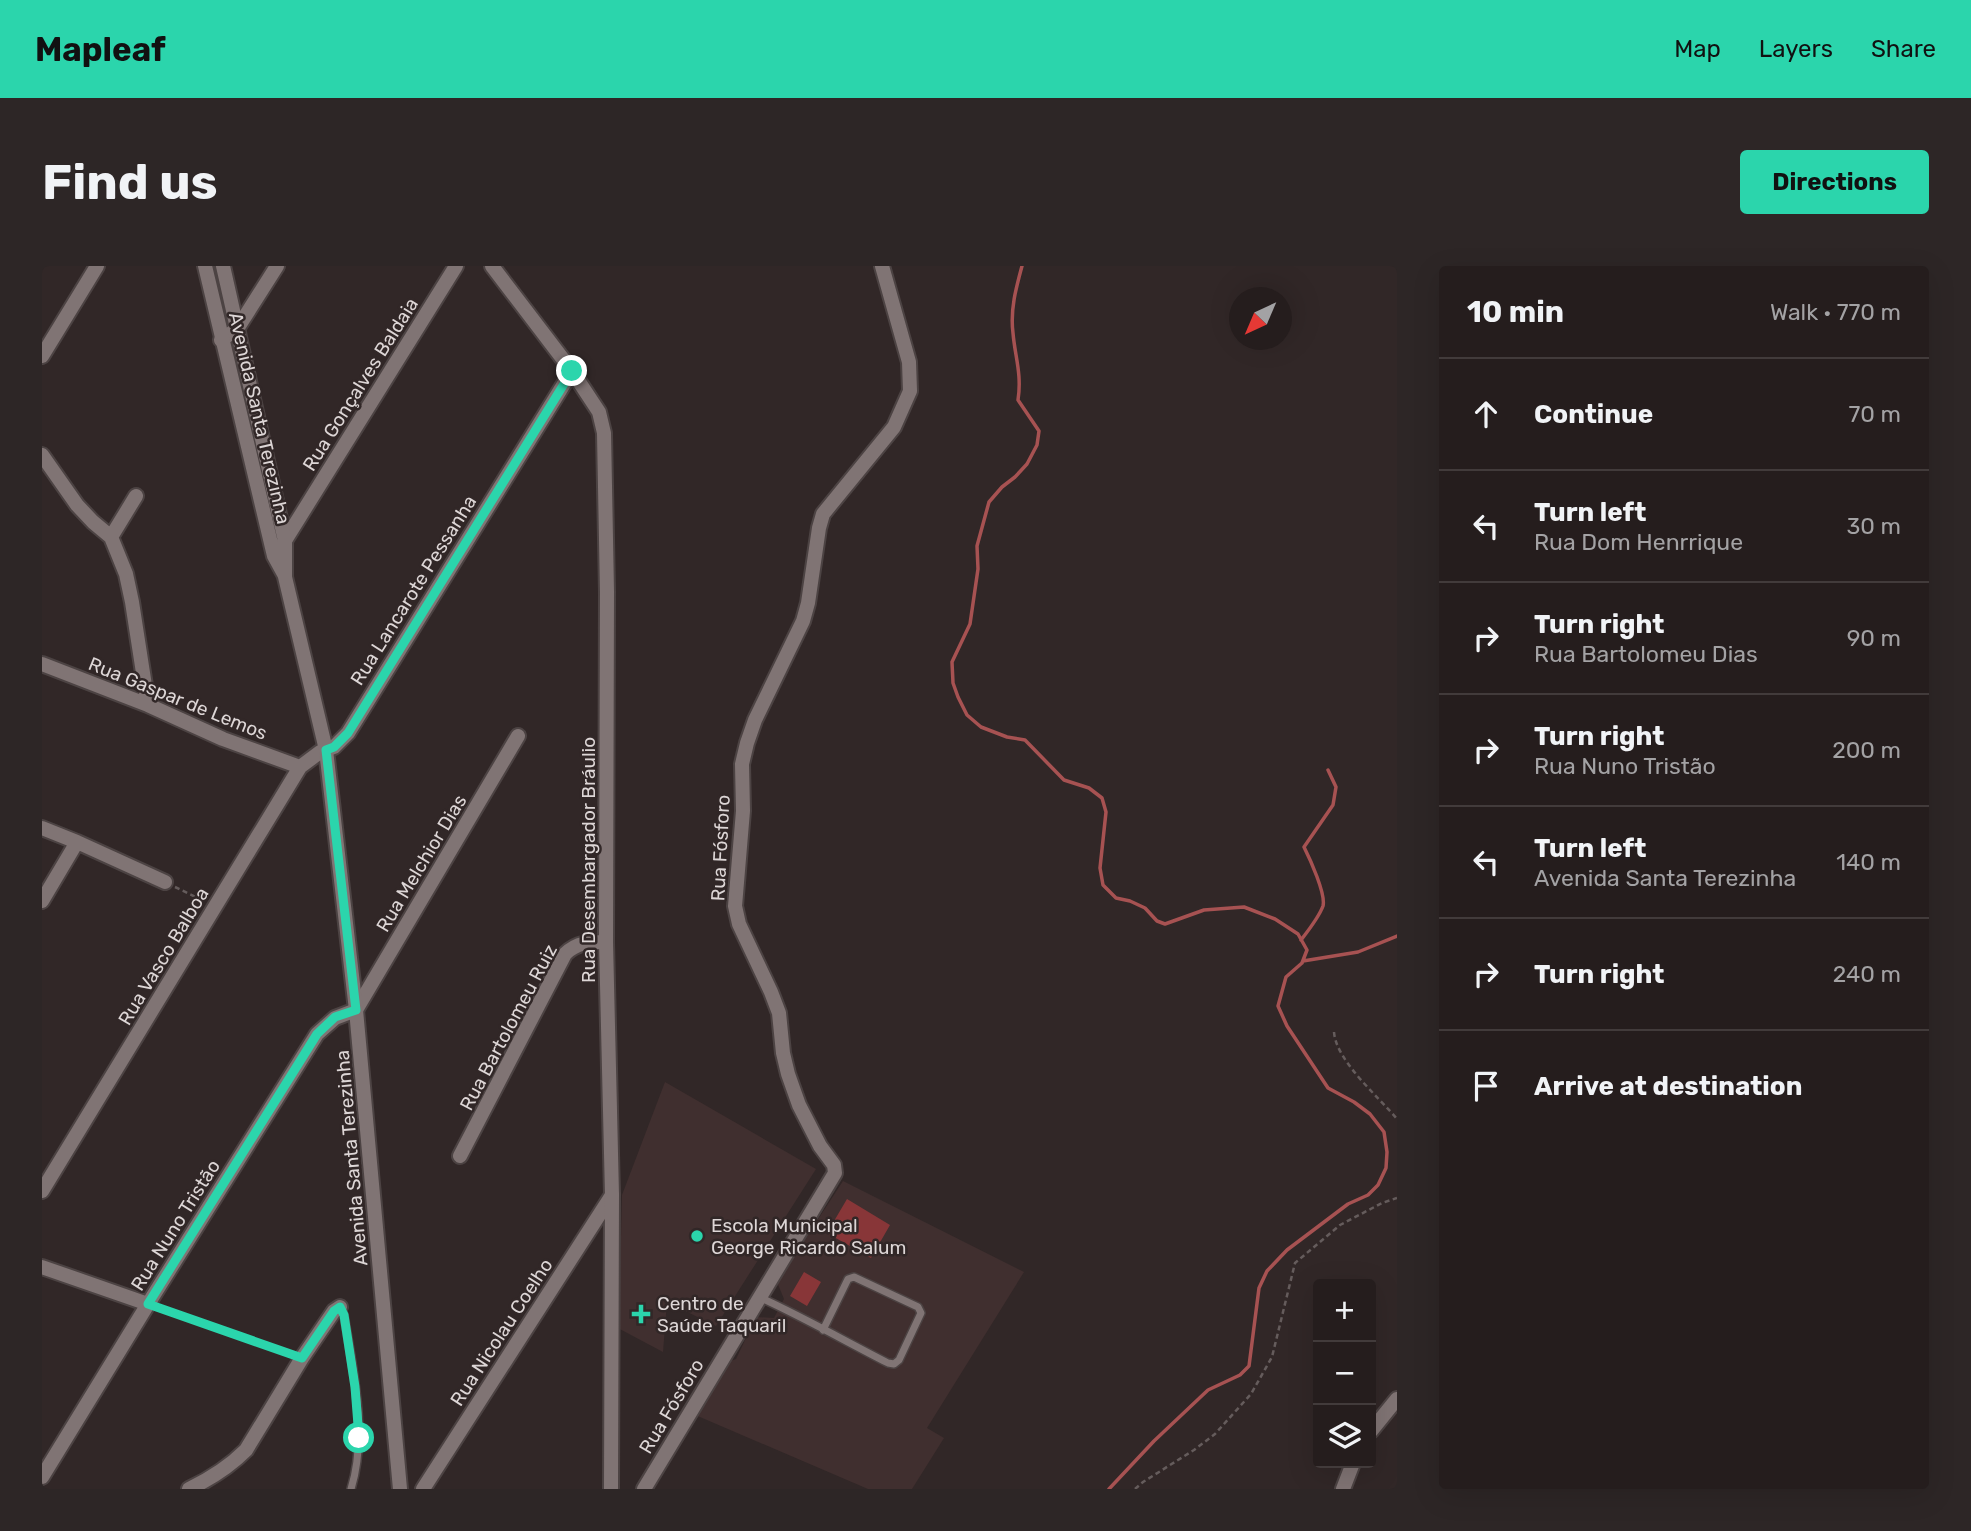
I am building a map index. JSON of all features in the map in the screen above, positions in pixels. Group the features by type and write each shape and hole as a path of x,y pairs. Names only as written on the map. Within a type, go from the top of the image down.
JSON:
{"street":[{"path":"42,356 97,266"},
{"name":"Avenida Santa Terezinha","path":"205,266 274,556 285,577"},
{"name":"Avenida Santa Terezinha","path":"223,266 285,541 285,577 326,750 356,1010 401,1489"},
{"path":"221,340 237,329 277,266"},
{"name":"Rua Gonçalves Baldaia","path":"274,556 456,266"},
{"name":"Rua Desembargador Bráulio","path":"492,266 572,371 599,412 604,433 606,942 612,1195 611,1489"},
{"name":"Rua Fósforo","path":"644,1489 835,1173 835,1168 820,1146 799,1105 785,1064 779,1013 736,914 735,906 743,811 743,764 747,743 755,720 803,621 823,514 894,427 910,391 909,362 882,266"},
{"name":"Rua Lancarote Pessanha","path":"326,750 334,747 348,733 572,371"},
{"path":"42,455 77,505 111,537 132,601 148,705"},
{"path":"111,537 136,496"},
{"name":"Rua Gaspar de Lemos","path":"42,664 148,705 223,738 300,766"},
{"name":"Rua Melchior Dias","path":"356,1010 518,736"},
{"name":"Rua Vasco Balboa","path":"42,1191 300,766 326,750"},
{"path":"42,828 165,882"},
{"path":"42,901 77,842"},
{"name":"Rua Bartolomeu Ruiz","path":"460,1156 565,954 576,945 606,942"},
{"name":"Rua Nuno Tristão","path":"42,1477 317,1034 335,1017 356,1010"},
{"name":"Rua Nicolau Coelho","path":"423,1489 612,1195"},
{"path":"42,1267 148,1304"},
{"path":"188,1489 234,1463 246,1450 302,1358 334,1311 340,1307"},
{"path":"1376,1425 1397,1399"},
{"path":"1343,1489 1351,1468"}],"lane":[{"path":"759,1297 823,1330 888,1363 894,1364 899,1360 921,1313 918,1307 854,1277 848,1279 823,1330"},
{"path":"340,1307 344,1315 355,1387 359,1438 351,1489"}],"path":[{"path":"165,882 216,907"},
{"path":"1334,1032 1335,1042 1362,1082 1397,1119"},
{"path":"1135,1489 1215,1434 1251,1394 1272,1357 1295,1263 1340,1225 1397,1198"},
{"path":"148,1304 302,1358"}],"shaded area":[{"name":"Escola Municipal George Ricardo Salum","path":"665,1082 816,1169 716,1326 667,1302 663,1352 616,1327 622,1195"},
{"path":"843,1181 1024,1272 927,1428 944,1438 912,1489 868,1489 693,1414 725,1363 736,1359 756,1317 774,1318 784,1299 777,1282"}],"building":[{"path":"847,1199 890,1225 871,1258 827,1233"},
{"path":"804,1272 821,1282 807,1306 790,1296"}],"waterway":[{"path":"1022,266 1012,316 1019,374 1018,400 1039,431 1037,445 1027,464 989,502 977,546 978,569 970,624 952,662 953,683 958,697 967,715 981,727 1007,737 1025,740 1064,780 1089,788 1102,798 1106,812 1100,868 1103,885 1116,898 1145,908 1157,921 1165,924 1204,910 1244,907 1275,919 1298,934 1307,950 1302,963 1286,977 1278,1006 1287,1026 1328,1088 1370,1114 1384,1132 1387,1152 1386,1168 1378,1185 1368,1195 1348,1204 1287,1250 1267,1271 1259,1288 1249,1366 1240,1375 1208,1390 1154,1441 1109,1489"},
{"path":"1301,940 1323,906 1320,885 1304,847 1333,805 1336,787 1328,770"},
{"path":"1303,961 1358,952 1397,936"}],"place":[{"name":"Escola Municipal George Ricardo Salum","path":"697,1236"},
{"name":"Centro de Saúde Taquaril","path":"641,1314"}],"route":[{"path":"359,1438 355,1387 344,1315 340,1307 334,1311 302,1358 148,1304 317,1034 335,1017 356,1010 326,750 334,747 348,733 572,371"}]}
